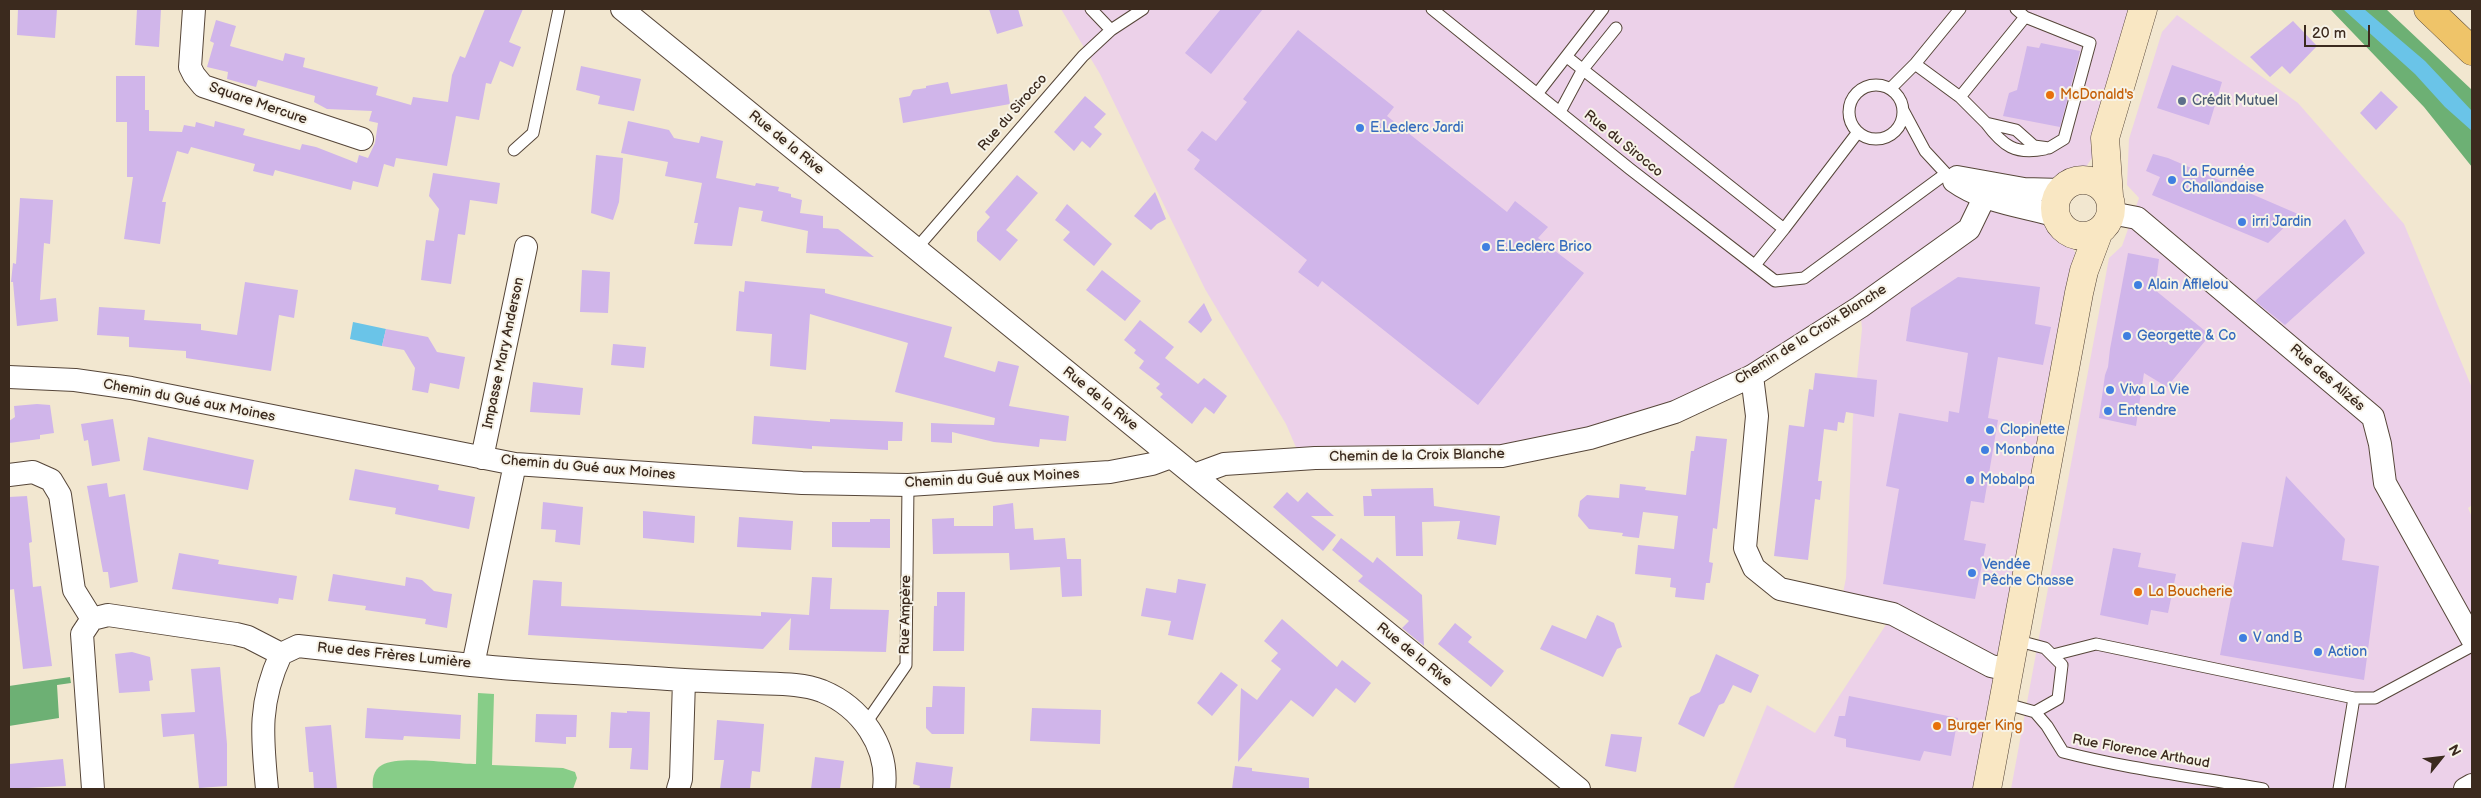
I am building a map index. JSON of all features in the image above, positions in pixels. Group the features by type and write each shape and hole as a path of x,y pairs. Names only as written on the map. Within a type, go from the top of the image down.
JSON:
{"highway":[{"path":"2428,9 2472,51"}],"main road":[{"path":"2084,271 2065,204 2104,141 2143,9"},
{"path":"1988,789 2040,496 2084,271 2106,213 2104,141"},
{"path":"2065,204 2095,183 2106,213"},
{"path":"2065,204 2081,235 2106,213"}],"street":[{"name":"Square Mercure","path":"194,9 190,67 203,86 362,139"},
{"name":"Rue de la Rive","path":"622,9 1578,789"},
{"path":"1951,178 1966,190 1984,198 2065,204"},
{"path":"1951,178 2024,190 2065,204"},
{"name":"Chemin de la Croix Blanche","path":"1194,475 1224,464 1315,458 1502,456 1590,438 1675,412 1752,376 1860,307 1969,229 1984,198"},
{"name":"Rue des Alizés","path":"2106,213 2137,218 2373,418 2380,444 2385,483 2472,639"},
{"name":"Impasse Mary Anderson","path":"482,458 526,248"},
{"path":"1752,376 1757,416 1745,548 1754,568 1780,589 1893,614 1991,666 2009,670"},
{"name":"Chemin du Gué aux Moines","path":"9,377 76,380 132,388 515,464 802,484 908,485 1110,472 1152,464 1172,457"},
{"path":"473,665 515,464"},
{"path":"9,475 34,472 51,480 60,495 74,590 92,620"},
{"path":"93,789 82,634 92,620 108,615 236,634 248,637 281,654 270,678 263,712 267,789"},
{"name":"Rue des Frères Lumière","path":"281,654 298,646 473,665 684,680 797,685 822,691 842,702 855,710 866,723"},
{"path":"678,789 681,779 684,680"},
{"path":"866,723 877,743 882,758 884,789"},
{"path":"2465,789 2472,785"}],"lane":[{"path":"514,150 534,133 559,9"},
{"path":"1091,9 1111,30"},
{"name":"Rue du Sirocco","path":"916,249 1083,56 1111,30 1144,9"},
{"name":"Rue du Sirocco","path":"1432,9 1775,281 1804,278 1951,178"},
{"path":"1537,94 1603,9"},
{"path":"1891,88 1915,64 1960,9"},
{"path":"1915,64 1960,98 1986,123 2000,141 2015,150 2029,152 2049,148 2064,139 2090,44 2025,17 2016,9"},
{"path":"1960,98 2025,17"},
{"path":"1560,112 1584,69 1616,28"},
{"path":"1567,57 1784,229"},
{"path":"1904,110 1900,126 1884,138 1866,137 1858,132 1849,116 1850,103 1857,91 1873,84 1891,88 1897,94 1925,151 1951,178"},
{"path":"1986,123 2016,130 2034,146 2049,148"},
{"path":"1755,265 1858,132"},
{"name":"Rue Ampère","path":"866,723 906,665 908,485"},
{"path":"2003,703 2035,712 2058,699 2062,665 2045,648 2015,640"},
{"path":"2053,655 2096,644 2354,698 2375,698 2472,646"},
{"path":"2339,789 2354,698"},
{"name":"Rue Florence Arthaud","path":"2035,712 2047,726 2063,752 2104,763 2158,770 2263,789"}],"shaded area":[{"path":"1061,9 2143,9 2104,141 2076,181 2068,184 2058,196 2056,209 2060,222 2084,271 1978,789 1733,789 1767,705 1815,733 1893,614 1841,603 1846,578 1853,417 1862,329 1860,307 1752,375 1502,456 1301,459 1286,424 1205,289 1100,74"},
{"path":"2177,15 2298,103 2404,224 2472,388 2472,505 2468,508 2472,517 2472,789 2011,789 2109,258 2122,246 2139,198 2127,185 2129,139 2162,32"}],"green space":[{"path":"2330,9 2386,9 2472,90 2472,167 2424,107"},
{"path":"70,677 71,683 57,685 59,718 9,726 9,686"},
{"path":"478,693 494,694 492,765 563,768 575,772 577,778 573,789 373,789 375,772 382,765 390,762 413,760 476,764"}],"water":[{"path":"2343,9 2364,9 2425,61 2472,111 2472,131 2445,107 2415,74"},
{"path":"353,322 386,329 382,346 350,339"}],"building":[{"path":"18,9 57,9 55,38 17,35"},
{"path":"137,9 161,9 159,47 135,45"},
{"path":"485,9 523,9 509,42 521,47 513,67 500,61 491,84 486,83 479,120 456,116 447,166 396,158 394,167 384,164 378,187 353,181 351,190 275,170 273,176 253,171 255,164 191,147 188,154 177,151 162,202 166,202 160,244 124,239 133,177 127,177 127,122 116,122 116,76 145,76 145,110 149,110 149,131 182,132 184,125 195,127 196,122 214,127 215,121 245,129 243,135 300,150 302,144 316,147 357,163 359,155 368,158 375,143 378,123 369,121 372,111 327,109 314,102 315,96 258,80 256,87 227,79 228,72 207,67 214,43 210,41 216,20 236,26 230,46 283,61 285,53 305,58 303,67 378,87 376,95 411,105 413,97 448,102 452,75 460,56 465,58"},
{"path":"989,9 1018,9 1023,26 997,34"},
{"path":"1221,9 1263,9 1211,74 1185,53"},
{"path":"2293,21 2317,46 2290,74 2282,66 2270,77 2250,57"},
{"path":"1298,30 1394,107 1387,116 1507,212 1515,201 1548,227 1538,238 1584,273 1478,405 1322,281 1318,287 1298,272 1307,260 1194,169 1200,160 1187,150 1202,131 1216,141 1247,102 1243,99"},
{"name":"McDonald's","path":"2041,43 2080,51 2060,127 2003,116 2009,93 2017,90 2027,46 2039,48"},
{"path":"2172,65 2222,82 2209,125 2157,108"},
{"path":"581,66 641,79 634,111 598,104 600,96 576,90"},
{"path":"948,82 951,94 1007,84 1010,104 903,123 899,98 910,96 913,90"},
{"path":"2381,91 2398,107 2376,130 2360,113"},
{"path":"1085,96 1106,114 1094,127 1102,134 1090,148 1082,141 1074,151 1054,132"},
{"path":"628,121 669,130 674,138 699,143 701,136 723,141 716,178 755,186 756,183 779,187 778,191 791,194 791,197 802,200 800,213 823,216 823,228 838,229 874,257 806,253 808,231 761,221 763,211 739,207 732,246 694,244 698,223 694,223 702,183 665,176 668,162 621,153"},
{"path":"2153,154 2168,158 2298,214 2268,243 2152,195 2160,177 2146,171"},
{"path":"596,155 623,158 619,202 613,220 591,213"},
{"path":"433,173 500,183 497,204 470,200 465,235 458,234 451,284 421,280 426,240 434,241 439,209 429,196"},
{"path":"1017,175 1038,193 1006,230 1018,240 1000,261 977,241 977,232 990,217 985,212"},
{"path":"1155,192 1166,219 1151,230 1134,216"},
{"path":"20,198 53,200 50,244 44,243 40,300 56,298 58,321 17,326 13,282 11,282 13,263 16,264"},
{"path":"1067,204 1112,244 1094,266 1063,240 1070,232 1055,220"},
{"path":"2345,219 2365,253 2285,325 2255,301"},
{"path":"2128,253 2159,259 2155,290 2210,335 2167,387 2144,373 2136,426 2099,418 2105,375"},
{"path":"582,270 610,272 608,313 580,312"},
{"path":"1102,270 1141,301 1125,321 1086,290"},
{"path":"1958,277 2040,287 2035,324 2051,327 2043,365 1998,357 1988,418 1998,420 1984,503 1971,501 1964,540 1986,544 1975,599 1883,584 1899,489 1886,486 1899,413 1948,422 1949,411 1959,413 1968,353 1906,341 1911,308"},
{"path":"745,281 825,289 825,293 952,327 944,357 995,372 998,361 1019,366 1009,406 1069,416 1066,441 1040,439 1039,447 994,442 952,432 952,443 931,442 931,423 994,425 995,418 895,392 908,343 810,314 806,370 770,366 772,334 736,331 739,291 744,292"},
{"path":"245,282 298,290 294,318 279,315 271,371 186,358 186,351 129,347 129,337 97,335 99,307 145,310 144,320 201,324 201,330 237,335"},
{"path":"1204,303 1212,320 1201,333 1188,322"},
{"path":"1140,320 1174,347 1165,358 1198,384 1204,378 1227,396 1214,414 1205,407 1192,424 1160,397 1163,394 1156,388 1160,384 1139,368 1144,361 1134,353 1136,350 1124,340"},
{"path":"386,329 428,337 437,352 465,357 459,389 430,383 428,393 412,390 415,368 404,350 382,346"},
{"path":"613,344 646,347 644,368 611,365"},
{"path":"1815,373 1877,380 1874,417 1846,412 1844,423 1838,422 1837,431 1824,429 1818,481 1822,481 1820,500 1815,499 1808,560 1774,556 1789,425 1804,427 1809,389 1813,390"},
{"path":"533,382 583,388 580,415 530,412"},
{"path":"50,405 54,433 40,435 40,439 9,443 9,421 15,417 14,406"},
{"path":"754,416 830,422 830,419 903,422 902,441 888,441 888,450 812,446 812,449 752,444"},
{"path":"113,419 120,461 92,466 88,440 84,441 81,424"},
{"path":"1696,436 1727,439 1717,529 1713,528 1709,562 1713,563 1710,583 1706,583 1704,600 1675,597 1676,588 1670,587 1671,578 1635,574 1638,545 1674,549 1678,516 1643,512 1639,538 1622,536 1623,533 1589,529 1578,516 1580,501 1587,495 1619,498 1620,484 1646,487 1645,490 1686,495 1691,451 1694,451"},
{"path":"148,437 254,460 248,490 143,470"},
{"path":"355,469 439,485 438,490 475,497 469,529 395,514 396,508 349,500"},
{"path":"2286,476 2345,539 2342,560 2379,566 2364,680 2220,655 2242,542 2273,547"},
{"path":"107,483 109,497 125,494 138,582 110,588 108,572 103,572 87,486"},
{"path":"1433,488 1434,506 1500,516 1496,545 1457,539 1460,521 1422,522 1423,556 1396,556 1395,516 1364,516 1363,496 1372,496 1371,489"},
{"path":"1287,492 1298,502 1307,492 1334,516 1311,516 1336,535 1323,551 1273,507"},
{"path":"27,496 32,542 29,543 33,587 41,586 52,666 23,669 14,589 9,590 9,497"},
{"path":"543,502 583,507 580,545 555,542 556,530 541,529"},
{"path":"1013,503 1015,529 1033,528 1034,540 1065,538 1067,559 1081,559 1082,596 1062,597 1060,567 1010,570 1009,553 933,554 932,519 954,518 954,526 993,526 993,506"},
{"path":"643,511 695,516 694,543 643,538"},
{"path":"739,517 793,521 791,550 737,547"},
{"path":"870,519 890,519 890,548 832,547 832,522 870,522"},
{"path":"1341,538 1373,563 1377,557 1422,595 1424,646 1402,628 1409,621 1358,581 1363,576 1332,550"},
{"name":"La Boucherie","path":"2113,548 2141,553 2138,567 2176,574 2168,613 2151,610 2148,625 2100,615"},
{"path":"179,553 219,560 218,564 297,576 293,600 279,598 278,604 172,589"},
{"path":"333,574 405,586 406,577 422,580 434,591 452,594 447,628 425,624 426,619 365,610 366,606 328,601"},
{"path":"812,577 832,578 830,609 889,610 886,652 789,650 791,618 763,649 528,635 533,580 562,582 561,606 761,616 761,612 809,615"},
{"path":"1178,579 1206,584 1193,640 1168,635 1171,621 1141,616 1146,588 1176,593"},
{"path":"937,592 965,592 964,651 933,651 934,606 937,606"},
{"path":"1597,615 1614,623 1622,647 1617,649 1603,677 1540,649 1552,625 1586,639"},
{"path":"1282,619 1337,667 1342,660 1371,683 1355,703 1336,688 1313,717 1291,700 1238,762 1241,688 1257,700 1281,669 1271,661 1278,653 1264,641"},
{"path":"1455,623 1472,637 1468,642 1504,671 1491,687 1438,644"},
{"path":"132,652 150,657 153,680 149,681 150,691 119,693 115,654"},
{"path":"1716,654 1759,675 1751,693 1733,685 1724,703 1719,705 1704,737 1678,724 1690,697 1700,692"},
{"path":"220,667 227,744 227,786 199,788 194,734 163,737 161,714 195,712 191,669"},
{"path":"1221,672 1238,685 1212,716 1197,703"},
{"path":"933,686 965,687 964,734 932,734 926,728 926,707 932,707"},
{"path":"1849,696 1958,718 1951,756 1924,751 1920,761 1846,747 1846,739 1834,736 1839,716 1845,716"},
{"path":"367,708 461,715 460,739 404,736 403,740 365,738"},
{"path":"1032,708 1101,710 1100,744 1030,741"},
{"path":"627,711 650,712 648,770 630,769 632,748 609,748 611,712 627,713"},
{"path":"536,714 577,715 576,737 566,737 566,744 535,742"},
{"path":"717,720 764,724 760,772 752,771 750,789 720,789 724,760 714,760"},
{"path":"331,725 337,789 314,789 313,772 309,772 305,727"},
{"path":"1611,734 1642,737 1636,772 1605,766"},
{"path":"815,757 844,761 840,789 811,789"},
{"path":"63,759 66,786 9,789 9,764"},
{"path":"916,762 953,767 950,789 919,789 920,786 913,784"},
{"path":"1235,766 1252,768 1252,771 1309,778 1309,789 1232,789"}],"place":[{"name":"McDonald's","path":"2050,95"},
{"name":"Crédit Mutuel","path":"2182,101"},
{"name":"E.Leclerc Jardi","path":"1360,128"},
{"name":"La Fournée Challandaise","path":"2172,180"},
{"name":"irri Jardin","path":"2242,222"},
{"name":"E.Leclerc Brico","path":"1486,247"},
{"name":"Alain Afflelou","path":"2138,285"},
{"name":"Georgette & Co","path":"2127,336"},
{"name":"Viva La Vie","path":"2110,390"},
{"name":"Entendre","path":"2108,411"},
{"name":"Clopinette","path":"1990,430"},
{"name":"Monbana","path":"1985,450"},
{"name":"Mobalpa","path":"1970,480"},
{"name":"Vendée Pêche Chasse","path":"1972,573"},
{"name":"La Boucherie","path":"2138,592"},
{"name":"V and B","path":"2243,638"},
{"name":"Action","path":"2318,652"},
{"name":"Burger King","path":"1937,726"}]}
